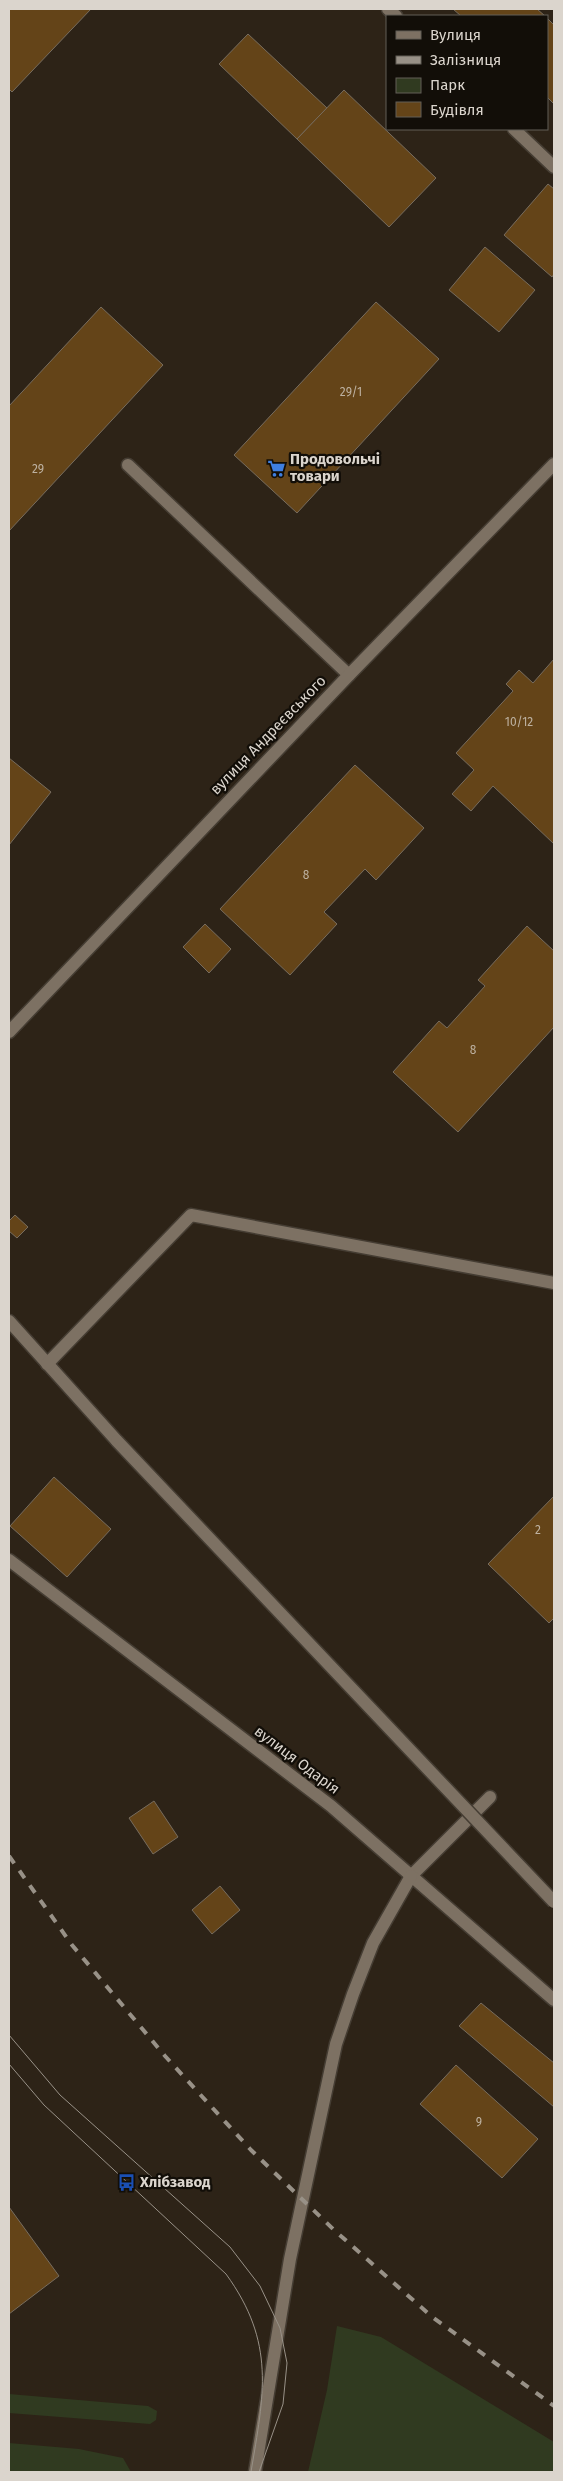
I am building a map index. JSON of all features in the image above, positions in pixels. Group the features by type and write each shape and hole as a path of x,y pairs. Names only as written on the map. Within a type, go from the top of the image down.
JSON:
{"street":[{"path":"515,130 554,167"},
{"name":"вулиця Андреєвського","path":"9,1032 349,674 554,464"},
{"path":"128,465 349,674"},
{"path":"47,1364 191,1215 554,1283"},
{"path":"9,1321 117,1441 554,1902"},
{"name":"вулиця Одарія","path":"9,1560 331,1806 554,2000"},
{"path":"255,2472 290,2259 336,2044 352,1994 373,1943 411,1876 490,1797"}],"green space":[{"path":"337,2326 381,2337 554,2442 554,2472 308,2472 327,2390"},
{"path":"9,2394 148,2406 157,2411 156,2420 150,2424 9,2413"},
{"path":"9,2443 79,2449 123,2458 131,2472 9,2472"}],"building":[{"path":"9,9 91,9 12,92 9,89"},
{"path":"453,9 537,9 544,15 460,15"},
{"path":"548,19 554,25 554,104 548,98"},
{"path":"248,34 327,108 297,139 219,64"},
{"path":"344,90 436,178 389,227 297,139"},
{"path":"548,184 554,189 554,274 552,277 504,235"},
{"path":"485,247 535,290 499,332 449,290"},
{"path":"376,302 439,359 297,513 234,455"},
{"path":"101,307 163,365 9,531 9,406"},
{"path":"554,659 554,844 493,786 471,811 452,794 474,770 456,753 513,691 506,684 519,670 533,683"},
{"path":"9,758 51,792 9,845"},
{"path":"355,765 424,828 376,880 365,869 324,912 337,924 290,975 220,909"},
{"path":"205,924 231,949 209,973 183,947"},
{"path":"527,926 554,951 554,1027 458,1132 393,1072 439,1021 447,1028 485,986 478,980"},
{"path":"15,1215 28,1227 17,1238 9,1231 9,1221"},
{"path":"54,1477 111,1529 67,1577 10,1526"},
{"path":"554,1496 554,1618 549,1623 488,1564"},
{"path":"154,1801 178,1837 153,1854 129,1818"},
{"path":"220,1886 240,1910 212,1934 192,1910"},
{"path":"481,2003 554,2063 554,2107 459,2026"},
{"path":"456,2065 538,2139 502,2178 420,2104"},
{"path":"9,2207 59,2276 9,2314"}],"tram line":[{"path":"9,2035 60,2095 230,2247 260,2286 280,2328 287,2363 283,2404 259,2472"},
{"path":"9,2064 44,2105 226,2274 242,2299 253,2323 259,2346 262,2370 260,2418 251,2472"}],"railway":[{"path":"9,1856 72,1945 165,2056 251,2150 333,2229 431,2316 554,2406"}],"place":[{"name":"Продовольчі товари","path":"276,468"},
{"name":"Хлібзавод","path":"126,2182"}]}
